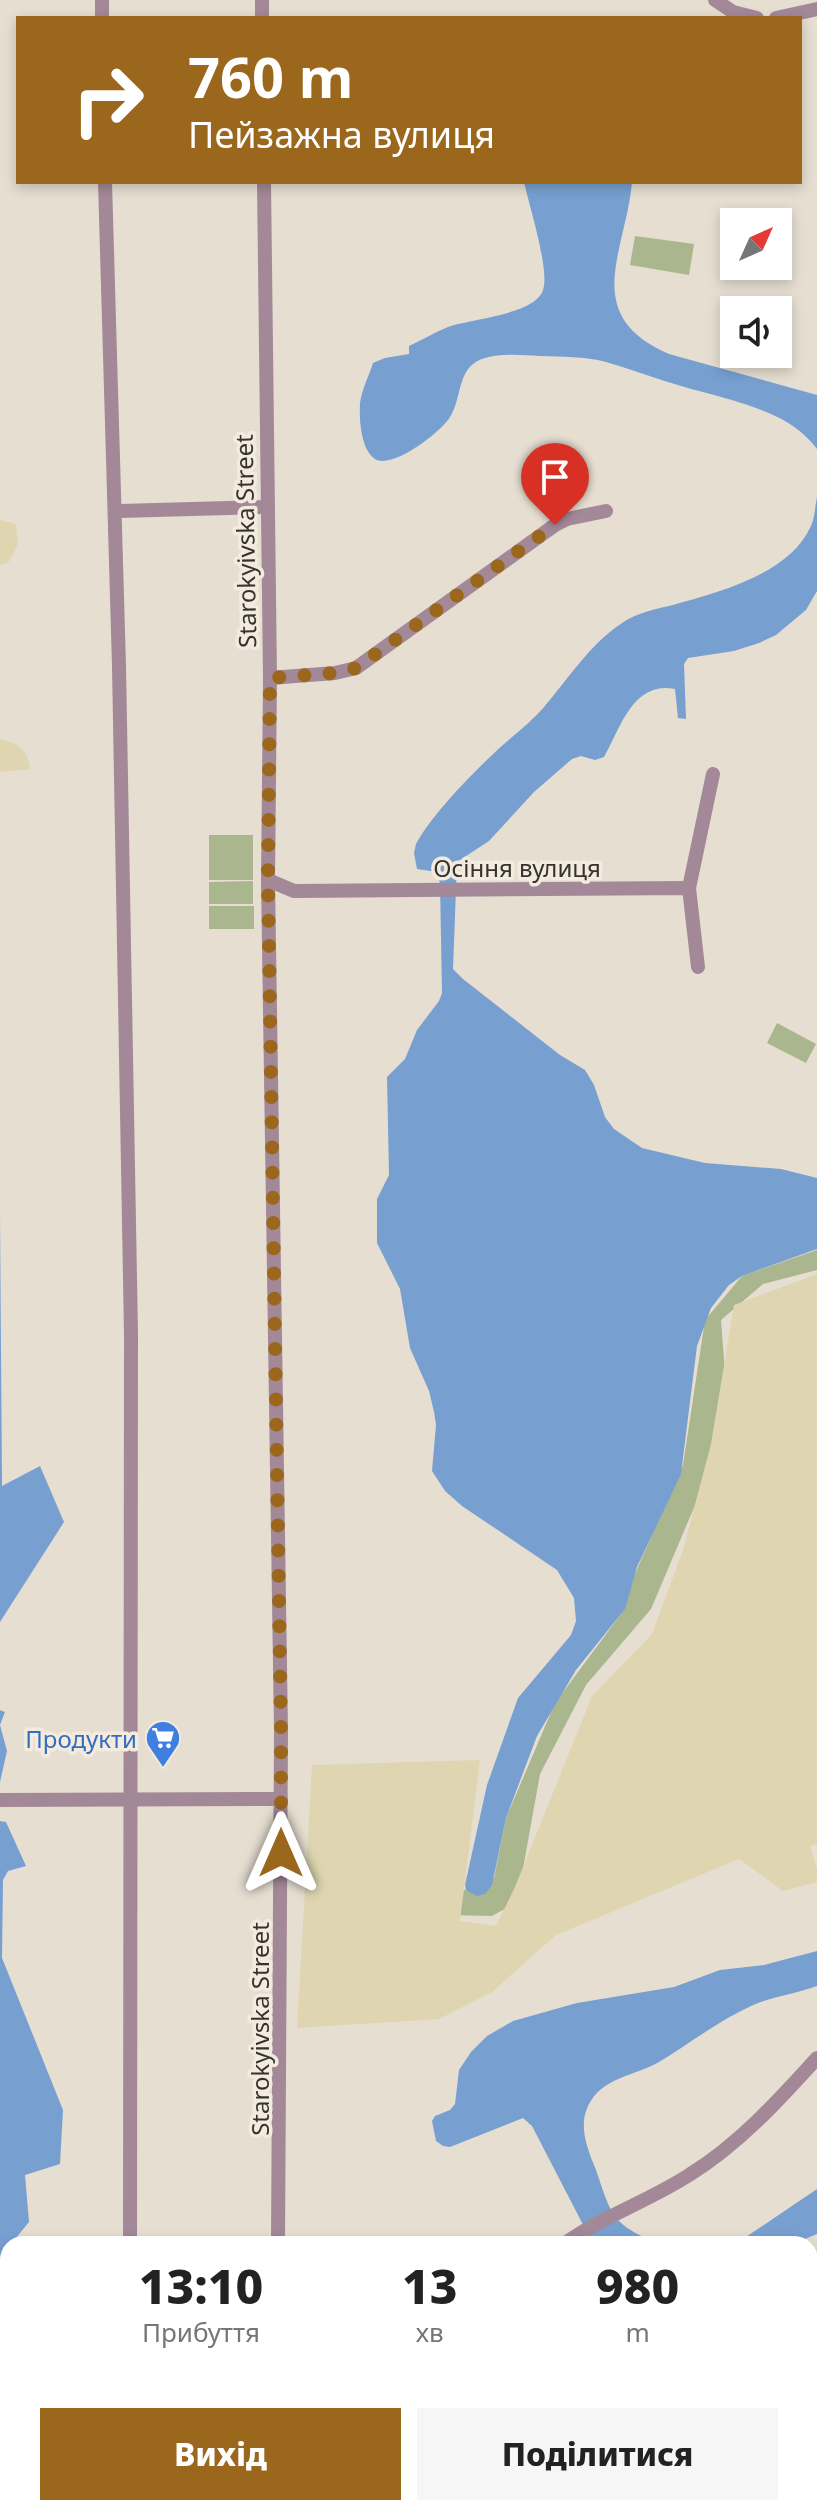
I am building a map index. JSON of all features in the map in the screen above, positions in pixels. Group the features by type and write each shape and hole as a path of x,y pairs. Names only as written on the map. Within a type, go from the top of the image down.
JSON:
{"street":[{"path":"715,0 733,12 749,16"},
{"path":"785,16 817,9"},
{"path":"105,184 120,682 131,1306 130,2236"},
{"name":"Starokyivska Street","path":"264,184 270,678 268,880 281,1799 278,2236"},
{"path":"119,511 266,507"},
{"path":"270,678 335,673 356,668 555,525 567,519 606,511"},
{"path":"698,967 689,888 713,774"},
{"name":"Осіння вулиця","path":"268,880 294,891 689,888"},
{"path":"2,1800 281,1799"},
{"path":"575,2236 705,2165 750,2127 817,2058"}],"green space":[{"path":"635,236 694,244 689,275 630,265"},
{"path":"209,835 253,835 253,880 209,880"},
{"path":"253,881 253,904 209,904 209,882"},
{"path":"209,906 254,906 254,929 209,929"},
{"path":"777,1023 816,1044 806,1063 767,1043"},
{"path":"817,1250 817,1270 763,1284 721,1320 729,1425 651,1609 586,1685 540,1774 517,1902 492,1916 406,1914 494,1878 506,1818 555,1703 621,1614 634,1576 683,1465 705,1320 742,1276"}],"sand":[{"path":"0,520 16,524 18,545 8,563 0,565"},
{"path":"0,739 21,748 30,769 0,772"},
{"path":"817,1274 817,1844 810,1846 817,1869 817,1882 783,1891 739,1859 556,1935 492,1992 439,2019 297,2028 312,1765 480,1760 460,1921 496,1926 515,1887 592,1696 652,1634 683,1550 711,1444 734,1305"}],"water":[{"path":"524,184 632,184 614,280 616,301 624,321 641,338 669,354 817,395 817,449 794,427 761,410 615,365 581,358 505,355 485,358 469,368 450,417 427,440 393,459 383,461 370,455 364,442 360,410 373,363 409,354 409,346 448,327 528,305 543,290 541,253"},
{"path":"817,497 817,591 806,610 776,635 759,643 734,651 688,658 684,664 686,719 678,718 675,689 661,688 648,692 630,709 604,757 595,760 581,756 572,759 534,792 489,841 457,862 453,969 560,1055 585,1070 594,1085 605,1117 614,1129 642,1148 705,1163 781,1169 817,1178 817,1249 742,1276 729,1285 711,1308 697,1346 681,1474 637,1567 625,1609 576,1670 537,1736 506,1818 492,1885 485,1894 477,1896 466,1890 465,1885 487,1785 518,1698 571,1635 576,1621 574,1598 557,1570 462,1506 445,1491 432,1471 436,1425 429,1391 410,1348 400,1289 377,1243 377,1199 389,1175 387,1077 405,1059 417,1030 442,993 440,883 437,872 417,869 416,844 456,791 539,712 589,652 610,632 640,614 731,587 770,569 801,543 812,523"},
{"path":"0,1212 2,1486 40,1466 64,1522 0,1622"},
{"path":"0,1725 7,1751 0,1782"},
{"path":"0,1821 6,1822 26,1866 8,1871 3,1880 2,1958 63,2110 60,2164 25,2175 29,2222 18,2236 0,2236"},
{"path":"817,1951 817,1986 745,2009 650,2067 610,2083 594,2096 588,2106 584,2122 585,2138 606,2199 616,2217 642,2236 589,2236 532,2126 523,2118 450,2147 436,2141 432,2121 455,2104 459,2070 487,2036 513,2021 577,2003 674,1987 720,1970 764,1965"},
{"path":"817,2189 817,2234 747,2236"}],"place":[{"name":"Продукти","path":"163,1769"}],"route":[{"path":"281,1853 268,880 270,678 335,673 356,668 555,525"}]}
